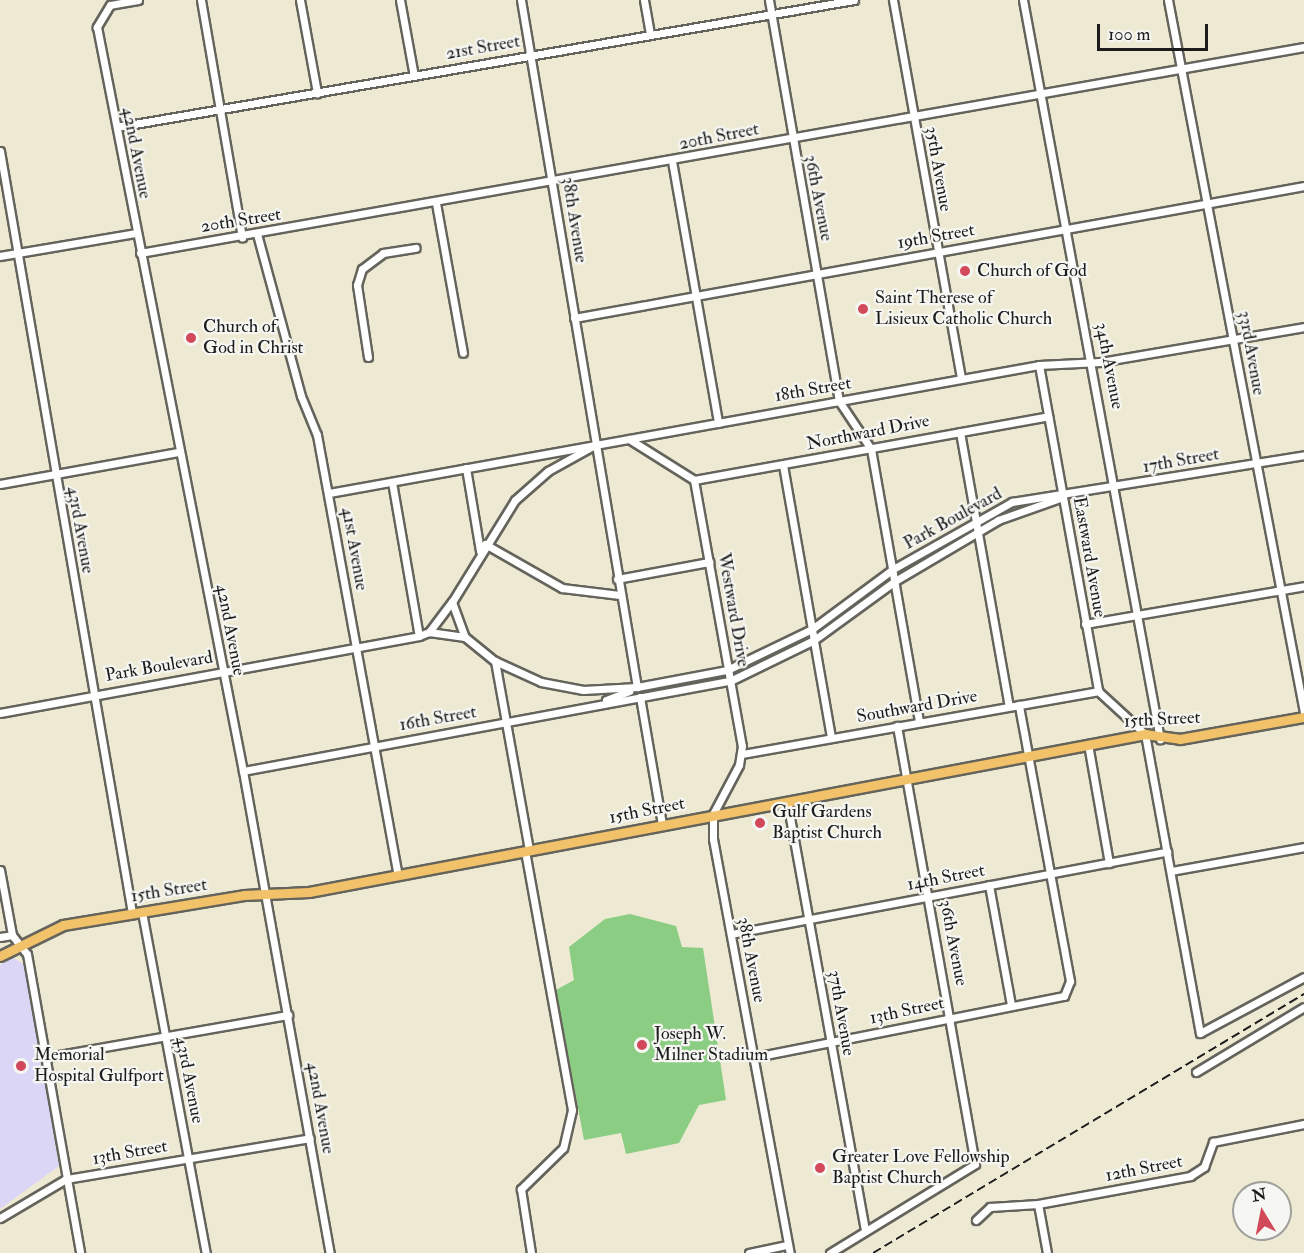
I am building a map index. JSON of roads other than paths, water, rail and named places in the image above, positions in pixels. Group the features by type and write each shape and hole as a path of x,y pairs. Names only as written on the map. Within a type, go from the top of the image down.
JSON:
{"main road":[{"name":"15th Street","path":"0,956 20,943 63,925 398,875 1028,754 1145,734 1160,739 1304,717"}],"street":[{"name":"42nd Avenue","path":"138,0 110,5 100,15 97,27 178,452 243,771 330,1253"},
{"path":"201,0 242,237"},
{"path":"300,0 317,93"},
{"path":"400,0 414,76"},
{"name":"38th Avenue","path":"521,0 553,183 593,446 637,687"},
{"path":"644,0 650,34"},
{"name":"36th Avenue","path":"769,0 791,139 839,401"},
{"name":"21st Street","path":"117,127 854,0"},
{"name":"35th Avenue","path":"893,0 961,379"},
{"name":"34th Avenue","path":"1023,0 1140,615 1160,739"},
{"name":"33rd Avenue","path":"1168,0 1304,712"},
{"name":"20th Street","path":"140,253 553,183 1304,47"},
{"name":"43rd Avenue","path":"0,151 132,913"},
{"path":"672,161 718,423"},
{"name":"19th Street","path":"574,318 1304,186"},
{"path":"436,203 464,353"},
{"path":"0,256 136,233"},
{"name":"41st Avenue","path":"257,234 329,493 398,875"},
{"path":"368,357 357,285 362,269 383,253 416,248"},
{"name":"18th Street","path":"329,493 1039,365 1233,340 1304,327"},
{"name":"Eastward Avenue","path":"1039,365 1098,691"},
{"path":"839,401 871,449 920,722"},
{"name":"Northward Drive","path":"694,480 1048,416"},
{"path":"960,432 1009,706"},
{"path":"629,439 694,480"},
{"path":"429,632 452,602 480,551 526,488 593,446"},
{"path":"0,484 178,452"},
{"name":"17th Street","path":"1063,497 1304,455"},
{"path":"783,465 831,738"},
{"path":"466,468 480,551"},
{"name":"Westward Drive","path":"694,480 742,754"},
{"path":"392,482 419,636"},
{"name":"Park Boulevard","path":"452,602 465,636 495,661 554,686 637,687 727,670 812,628 893,569 1012,502 1063,497"},
{"name":"Park Boulevard","path":"640,697 730,681 813,640 895,581 1004,517 1063,497"},
{"path":"485,544 562,588 620,595"},
{"path":"617,579 709,562"},
{"path":"1085,624 1304,586"},
{"name":"Park Boulevard","path":"0,713 93,694 357,648 429,632 465,636"},
{"path":"495,661 572,1110 563,1148 521,1189 531,1253"},
{"path":"588,706 637,687"},
{"path":"1098,691 1145,734 1200,1033 1304,977"},
{"name":"Southward Drive","path":"742,754 1098,691"},
{"path":"640,697 662,825"},
{"name":"16th Street","path":"243,771 640,697"},
{"path":"1019,705 1049,874"},
{"name":"36th Avenue","path":"865,1232 974,1166 952,1017 897,726"},
{"path":"1088,744 1109,863"},
{"path":"713,814 742,754"},
{"name":"37th Avenue","path":"787,801 865,1232"},
{"name":"38th Avenue","path":"713,814 730,934 755,1057 790,1253"},
{"path":"1171,872 1304,847"},
{"name":"14th Street","path":"730,934 1167,852"},
{"path":"0,870 12,935 27,954 80,1253"},
{"name":"13th Street","path":"755,1057 1064,996 1070,981 1049,874"},
{"path":"988,885 1011,1005"},
{"name":"43rd Avenue","path":"142,912 206,1253"},
{"path":"0,937 12,935"},
{"path":"1196,1072 1304,1007"},
{"path":"47,1057 288,1015"},
{"name":"12th Street","path":"976,1220 983,1209 1038,1204 1190,1176 1204,1167 1213,1143 1304,1124"},
{"name":"13th Street","path":"0,1218 66,1179 310,1138"},
{"path":"1038,1204 1047,1253"},
{"path":"830,1253 865,1232"},
{"path":"749,1253 788,1245"}],"railway":[{"path":"873,1253 1304,994"}],"place":[{"name":"Church of God","path":"965,271"},
{"name":"Saint Therese of Lisieux Catholic Church","path":"863,309"},
{"name":"Church of God in Christ","path":"191,338"},
{"name":"Gulf Gardens Baptist Church","path":"760,823"},
{"name":"Joseph W. Milner Stadium","path":"642,1045"},
{"name":"Memorial Hospital Gulfport","path":"21,1066"},
{"name":"Greater Love Fellowship Baptist Church","path":"820,1168"}]}
